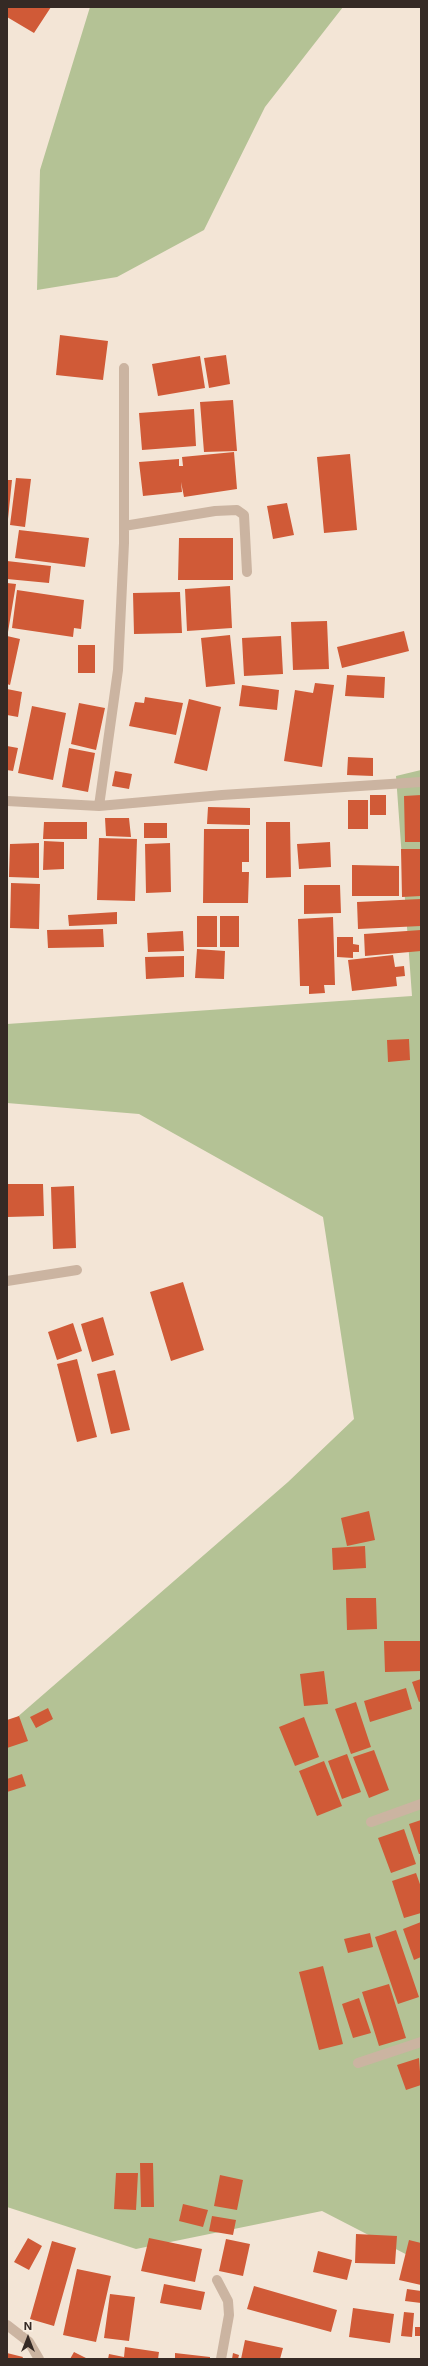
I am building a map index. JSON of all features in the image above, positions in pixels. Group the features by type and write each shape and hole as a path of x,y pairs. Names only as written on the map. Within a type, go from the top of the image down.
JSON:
{"street":[{"path":"99,806 118,670 124,526 124,368"},
{"path":"124,526 215,511 237,510 244,515 247,572"},
{"path":"7,801 99,806 202,796 421,782"},
{"path":"7,1281 77,1270"},
{"path":"371,1822 421,1804"},
{"path":"358,2063 421,2042"},
{"path":"217,2280 228,2301 229,2315 221,2359"},
{"path":"7,2325 29,2342 37,2357"}],"green space":[{"path":"90,7 343,7 265,107 204,230 117,277 37,290 40,170"},
{"path":"421,770 421,2262 322,2211 136,2249 7,2207 7,1726 288,1482 354,1419 323,1217 139,1114 7,1103 7,1024 412,996 396,776"}],"building":[{"path":"7,7 51,7 34,33 7,17"},
{"path":"60,335 108,341 103,380 56,375"},
{"path":"226,355 230,384 209,388 204,358"},
{"path":"200,356 205,388 158,396 152,364"},
{"path":"233,400 237,451 204,452 200,402"},
{"path":"194,409 196,446 142,450 139,413"},
{"path":"234,452 237,489 184,497 181,482 182,492 143,496 139,462 179,459 179,466 183,466 182,457"},
{"path":"350,454 357,530 324,533 317,457"},
{"path":"16,478 31,479 25,527 10,525"},
{"path":"7,480 12,480 8,519 7,518"},
{"path":"287,503 294,535 273,539 267,506"},
{"path":"19,530 89,538 85,567 15,558"},
{"path":"179,538 233,538 233,580 178,580"},
{"path":"7,561 51,566 49,583 7,579"},
{"path":"7,583 16,584 8,632 7,632"},
{"path":"230,586 232,628 187,631 185,589"},
{"path":"17,590 84,600 81,629 74,628 73,637 12,628"},
{"path":"180,592 182,633 134,634 133,593"},
{"path":"327,621 329,669 293,670 291,622"},
{"path":"404,631 409,651 342,668 337,647"},
{"path":"230,635 235,684 206,687 201,638"},
{"path":"7,636 20,639 10,685 7,684"},
{"path":"281,636 283,674 244,676 242,638"},
{"path":"78,645 95,645 95,673 78,673"},
{"path":"347,675 385,677 384,698 345,696"},
{"path":"315,683 334,685 322,767 284,761 295,690 313,693"},
{"path":"242,685 279,690 277,710 239,706"},
{"path":"7,689 22,692 18,717 7,715"},
{"path":"145,697 183,703 176,735 129,726 135,702 144,703"},
{"path":"189,699 221,707 207,771 174,763"},
{"path":"79,703 105,708 96,750 71,744"},
{"path":"32,706 66,713 53,780 18,773"},
{"path":"7,746 18,748 13,771 7,770"},
{"path":"69,748 95,753 88,792 62,787"},
{"path":"348,757 373,758 373,776 347,775"},
{"path":"115,771 132,774 129,789 112,786"},
{"path":"370,795 386,795 386,815 370,815"},
{"path":"421,795 421,842 405,842 404,796"},
{"path":"348,800 368,800 368,829 348,829"},
{"path":"208,807 250,808 250,825 207,824"},
{"path":"105,818 129,818 131,837 106,836"},
{"path":"44,822 87,822 87,839 43,839"},
{"path":"266,822 290,822 291,877 266,878"},
{"path":"144,823 167,823 167,838 144,838"},
{"path":"204,829 249,829 249,862 242,862 242,872 249,872 248,903 203,903"},
{"path":"99,838 137,839 135,901 97,900"},
{"path":"44,841 64,842 64,869 43,870"},
{"path":"330,842 331,867 299,869 297,844"},
{"path":"39,843 39,878 9,877 10,844"},
{"path":"170,843 171,892 146,893 145,844"},
{"path":"401,849 421,849 421,896 402,897"},
{"path":"352,865 399,866 399,896 352,896"},
{"path":"11,883 40,884 39,929 10,928"},
{"path":"304,885 340,885 341,913 304,914"},
{"path":"421,899 421,926 358,929 357,902"},
{"path":"117,912 117,924 69,926 68,915"},
{"path":"197,916 217,916 217,947 197,947"},
{"path":"220,916 239,916 239,947 220,947"},
{"path":"333,917 335,985 324,985 325,993 309,994 309,986 300,986 298,919"},
{"path":"103,929 104,947 48,948 47,930"},
{"path":"421,930 421,951 365,956 364,934"},
{"path":"183,931 184,951 148,952 147,933"},
{"path":"337,937 353,937 353,944 359,945 359,952 353,952 353,958 337,957"},
{"path":"197,949 225,951 224,979 195,978"},
{"path":"393,955 395,967 404,966 405,976 396,977 397,986 352,991 348,960"},
{"path":"184,956 184,977 146,979 145,957"},
{"path":"409,1039 410,1060 388,1062 387,1040"},
{"path":"7,1184 43,1184 44,1216 7,1217"},
{"path":"74,1186 76,1248 53,1249 51,1187"},
{"path":"183,1282 204,1350 171,1361 150,1292"},
{"path":"103,1317 114,1355 92,1362 81,1324"},
{"path":"73,1323 82,1351 57,1360 48,1332"},
{"path":"77,1359 97,1437 77,1442 57,1364"},
{"path":"115,1370 130,1430 111,1434 97,1374"},
{"path":"369,1511 375,1540 347,1546 341,1518"},
{"path":"365,1546 366,1568 333,1570 332,1548"},
{"path":"346,1598 376,1598 377,1629 347,1630"},
{"path":"384,1641 421,1641 421,1671 385,1672"},
{"path":"324,1671 328,1704 304,1706 300,1674"},
{"path":"421,1679 421,1701 419,1702 412,1682"},
{"path":"406,1688 412,1709 370,1722 364,1701"},
{"path":"356,1702 371,1747 351,1754 335,1709"},
{"path":"48,1708 53,1719 36,1728 30,1717"},
{"path":"19,1716 28,1741 7,1748 7,1720"},
{"path":"304,1717 319,1757 295,1766 279,1727"},
{"path":"374,1750 389,1790 369,1798 353,1757"},
{"path":"347,1754 361,1792 342,1799 328,1761"},
{"path":"324,1761 342,1806 317,1816 299,1771"},
{"path":"22,1774 26,1786 7,1792 7,1779"},
{"path":"421,1820 421,1854 419,1854 409,1824"},
{"path":"404,1829 416,1864 391,1873 378,1838"},
{"path":"416,1873 421,1887 421,1913 404,1918 392,1881"},
{"path":"421,1922 421,1957 414,1960 403,1929"},
{"path":"396,1930 419,1997 398,2004 375,1937"},
{"path":"370,1933 373,1947 348,1953 344,1939"},
{"path":"323,1966 343,2044 319,2050 299,1972"},
{"path":"389,1984 406,2038 379,2046 362,1992"},
{"path":"359,1998 371,2033 353,2038 342,2004"},
{"path":"419,2058 421,2085 406,2090 397,2065"},
{"path":"140,2163 153,2163 154,2207 141,2207"},
{"path":"116,2173 138,2173 136,2210 114,2209"},
{"path":"220,2175 243,2180 237,2210 214,2206"},
{"path":"183,2204 208,2210 203,2227 179,2221"},
{"path":"212,2216 236,2220 233,2235 209,2231"},
{"path":"356,2234 397,2236 395,2264 355,2263"},
{"path":"28,2238 42,2246 29,2270 14,2262"},
{"path":"149,2238 202,2249 195,2282 141,2271"},
{"path":"226,2239 250,2244 243,2276 219,2271"},
{"path":"409,2240 421,2243 421,2285 399,2280"},
{"path":"52,2241 76,2248 54,2326 30,2319"},
{"path":"318,2251 352,2260 347,2280 313,2272"},
{"path":"77,2269 111,2276 96,2342 63,2335"},
{"path":"164,2284 205,2292 201,2310 160,2303"},
{"path":"254,2286 337,2310 331,2332 247,2309"},
{"path":"407,2289 421,2291 421,2303 405,2301"},
{"path":"110,2294 135,2297 129,2341 104,2338"},
{"path":"353,2308 394,2314 390,2343 349,2337"},
{"path":"404,2312 414,2313 412,2337 401,2336"},
{"path":"415,2327 421,2327 421,2336 415,2336"},
{"path":"245,2340 283,2348 280,2359 241,2359"},
{"path":"125,2347 159,2352 158,2359 108,2359 109,2354 124,2357"},
{"path":"74,2352 88,2359 70,2359"},
{"path":"7,2353 23,2357 22,2359 7,2359"},
{"path":"175,2353 210,2357 210,2359 175,2359"},
{"path":"233,2353 239,2355 238,2359 232,2359"}]}
